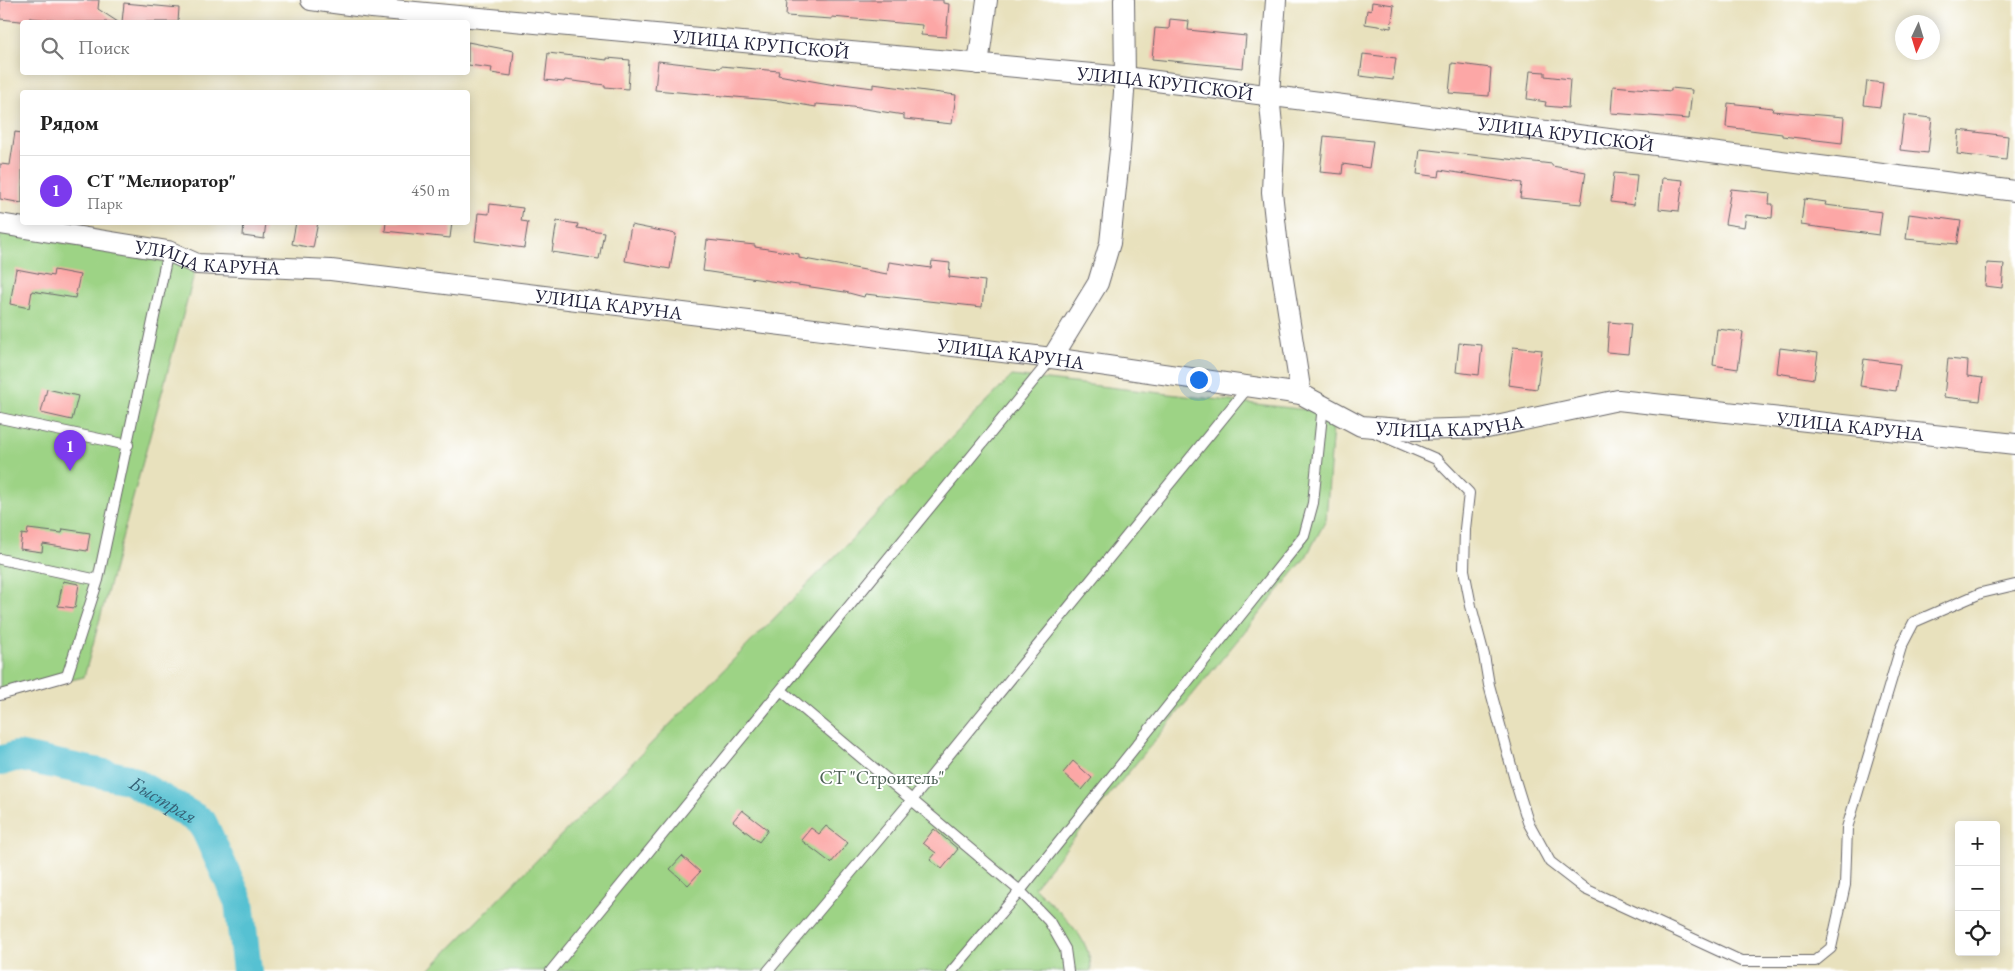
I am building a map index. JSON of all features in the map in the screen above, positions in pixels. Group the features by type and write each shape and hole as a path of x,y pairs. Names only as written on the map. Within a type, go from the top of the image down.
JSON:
{"street":[{"name":"УЛИЦА КРУПСКОЙ","path":"311,0 372,8 1124,77 2015,191"},
{"path":"978,64 987,0"},
{"path":"1052,358 1098,283 1110,243 1120,150 1124,77 1124,0"},
{"path":"1276,0 1269,95 1274,145 1272,192 1278,247 1301,394"},
{"name":"УЛИЦА КАРУНА","path":"0,224 168,251 197,264 331,270 1052,358 1249,386 1301,394 1361,426 1414,430 1487,428 1618,400 2015,444"}],"lane":[{"path":"0,695 67,676 98,580 168,251"},
{"path":"551,971 1052,358"},
{"path":"768,971 912,800 1249,386"},
{"path":"952,971 1020,891 1304,536 1313,503 1322,406"},
{"path":"0,418 128,445"},
{"path":"1361,426 1436,459 1469,493 1465,528 1464,570 1484,656 1488,685 1528,822 1550,862 1586,889 1741,961 1815,961 1831,948 1845,885 1847,828 1901,647 1914,622 1981,593 2015,585"},
{"path":"0,559 98,580"},
{"path":"781,690 1020,891 1049,921 1065,949 1068,971"}],"green space":[{"path":"0,231 157,260 197,264 84,677 0,696"},
{"name":"СТ \"Строитель\"","path":"1012,376 1334,413 1326,520 1306,557 1034,887 1062,914 1079,935 1086,946 1090,958 1091,971 428,971"}],"building":[{"path":"0,0 99,0 98,9 115,20 50,20 30,18 30,20 20,21 0,19"},
{"path":"787,0 943,0 943,3 949,4 946,37 921,35 922,25 832,17 832,19 786,16"},
{"path":"1372,2 1394,5 1391,28 1365,24 1367,10 1371,11"},
{"path":"124,3 179,8 178,20 122,20"},
{"path":"1170,19 1189,21 1188,30 1246,36 1243,68 1152,59 1155,28 1169,29"},
{"path":"470,42 514,51 511,76 491,73 492,68 470,65"},
{"path":"548,53 607,60 607,58 630,60 628,89 565,80 564,82 545,80"},
{"path":"1363,54 1396,58 1393,80 1360,76"},
{"path":"658,61 720,68 721,66 779,71 778,75 835,85 835,83 873,88 873,84 956,95 952,124 904,119 904,115 852,107 816,104 816,107 781,101 655,90"},
{"path":"1452,63 1491,68 1489,96 1449,93"},
{"path":"1530,71 1545,72 1545,76 1570,79 1568,108 1545,106 1546,102 1527,99"},
{"path":"1867,81 1883,83 1880,107 1864,105"},
{"path":"1613,86 1671,91 1671,88 1692,90 1689,119 1611,113"},
{"path":"1728,103 1773,108 1772,111 1844,117 1842,143 1726,127"},
{"path":"1904,115 1932,118 1928,153 1900,150"},
{"path":"1959,130 2008,136 2006,160 1957,154"},
{"path":"15,132 20,133 20,203 0,199 0,164 10,165"},
{"path":"1324,136 1373,141 1369,168 1343,164 1342,174 1320,172"},
{"path":"1420,149 1552,164 1552,166 1586,172 1581,204 1520,198 1522,183 1440,170 1439,177 1417,174"},
{"path":"1614,173 1637,175 1634,205 1611,202"},
{"path":"1662,178 1683,180 1679,211 1659,209"},
{"path":"1731,189 1770,193 1769,204 1773,204 1772,218 1746,215 1744,227 1725,224"},
{"path":"1804,199 1826,202 1825,205 1882,212 1879,235 1801,225"},
{"path":"490,204 523,208 521,221 528,222 524,248 475,241 478,213 489,214"},
{"path":"1909,214 1961,221 1957,244 1906,239"},
{"path":"557,221 578,224 577,228 604,232 599,259 552,252"},
{"path":"244,225 266,225 264,239 243,236"},
{"path":"295,225 317,225 313,248 292,244"},
{"path":"386,225 452,225 450,238 385,231"},
{"path":"631,225 676,234 670,269 625,261"},
{"path":"707,240 755,245 755,247 799,254 799,258 887,274 889,262 931,268 932,261 950,263 949,277 985,281 982,307 865,294 864,297 845,292 703,271"},
{"path":"1987,263 2004,264 2002,288 1985,286"},
{"path":"16,269 53,276 54,270 80,275 75,298 32,291 29,308 10,304"},
{"path":"1609,322 1631,324 1628,354 1607,352"},
{"path":"1717,329 1743,332 1738,369 1713,365"},
{"path":"1459,343 1482,345 1479,375 1456,372"},
{"path":"1513,347 1542,350 1537,389 1508,385"},
{"path":"1780,348 1818,353 1814,379 1777,373"},
{"path":"1864,359 1900,364 1896,391 1860,386"},
{"path":"1948,359 1968,361 1967,376 1983,378 1980,401 1944,397"},
{"path":"47,389 78,396 72,420 41,413"},
{"path":"28,529 62,533 63,529 90,533 87,551 43,544 42,552 20,549 22,534 27,535"},
{"path":"63,581 79,584 75,608 58,606"},
{"path":"1073,761 1092,778 1082,790 1063,773"},
{"path":"742,810 768,830 759,842 733,821"},
{"path":"826,826 848,843 831,863 801,840 811,828 819,834"},
{"path":"934,829 958,849 942,869 930,860 936,853 923,843"},
{"path":"682,856 700,872 688,885 670,869"}],"waterway":[{"name":"Быстрая","path":"0,761 17,756 128,779 202,822 239,902 247,971"}],"place":[{"name":"СТ \"Мелиоратор\"","path":"70,471"}]}
